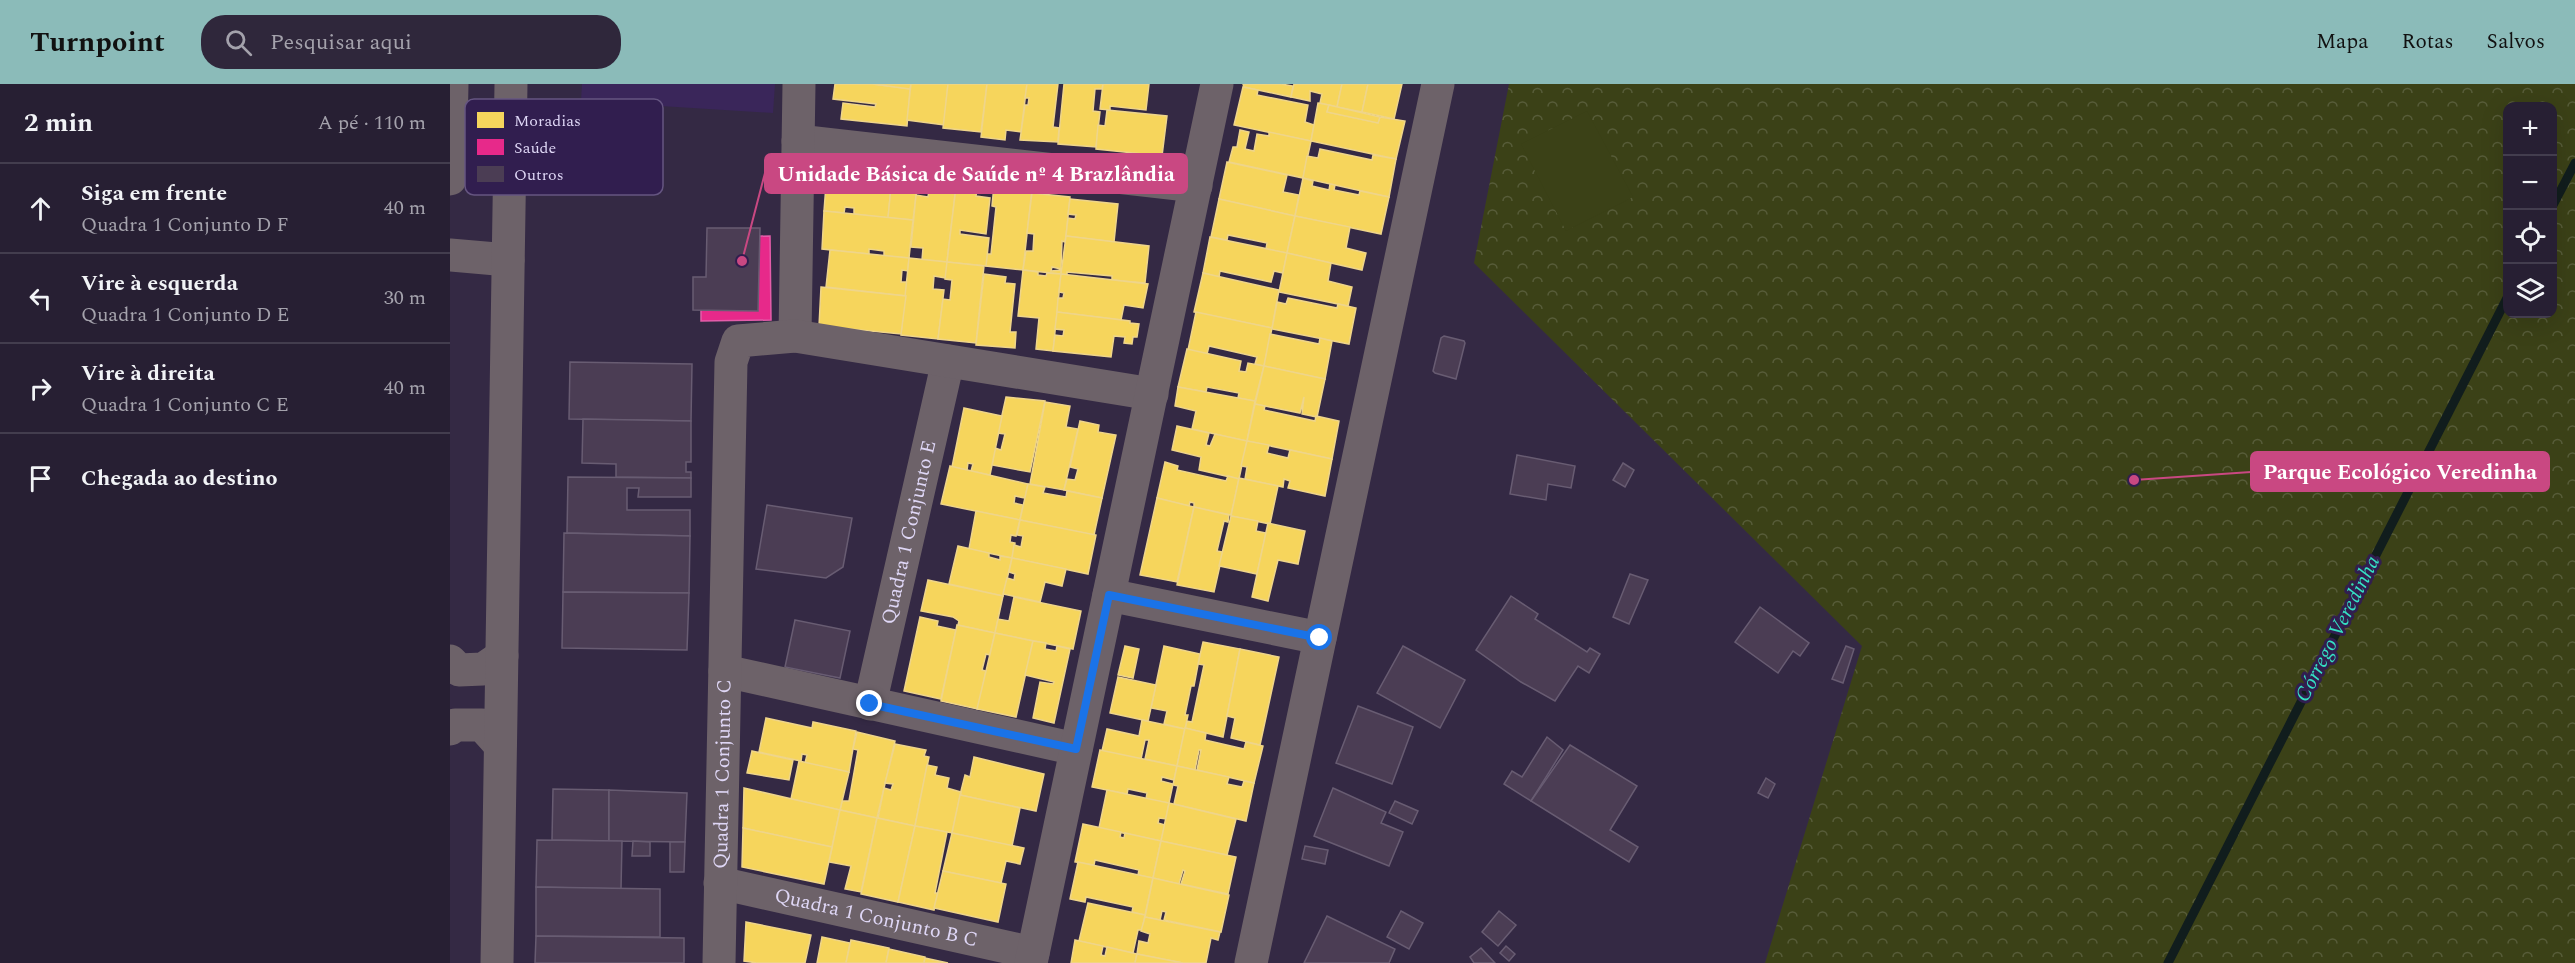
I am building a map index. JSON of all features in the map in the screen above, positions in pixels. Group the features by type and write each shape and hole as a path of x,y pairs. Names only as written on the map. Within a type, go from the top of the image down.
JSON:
{"street":[{"path":"450,179 452,84"},
{"path":"511,84 511,99"},
{"path":"795,336 799,84"},
{"path":"1032,958 1217,84"},
{"path":"1251,963 1437,84"},
{"path":"798,141 1196,186"},
{"path":"497,963 509,195"},
{"path":"450,255 508,260"},
{"path":"725,671 731,362 738,341 795,336 1152,394"},
{"name":"Quadra 1 Conjunto E","path":"870,704 948,361"},
{"path":"1109,595 1320,638"},
{"path":"450,661 459,670 483,669 502,656"},
{"name":"Quadra 1 Conjunto C","path":"719,963 725,671 1076,749"},
{"path":"450,729 455,725 482,725 500,745"},
{"name":"Quadra 1 Conjunto B C","path":"720,883 1032,958"}],"shaded area":[{"path":"582,84 775,84 773,113 663,106 663,99 581,99"}],"green space":[{"path":"1509,84 2575,84 2575,963 1765,963 1862,646 1474,263"},
{"path":"1587,111 1633,197 1566,231 1521,144"}],"building: Moradias":[{"path":"835,84 873,84 910,89 907,126 841,119 843,103 875,107 876,104 833,99"},
{"path":"873,84 911,84 910,89"},
{"path":"911,84 948,84 944,125 907,120"},
{"path":"948,84 987,84 981,132 943,128"},
{"path":"987,84 1027,84 1021,132 1006,130 1005,140 981,137"},
{"path":"1027,84 1058,84 1053,127 1059,128 1058,142 1020,140 1025,105 1028,105 1029,98 1025,98"},
{"path":"1064,84 1103,84 1102,89 1095,89 1093,111 1100,112 1096,147 1058,144"},
{"path":"1103,84 1149,84 1146,110 1110,106 1110,110 1100,109"},
{"path":"1243,84 1293,86 1291,97 1244,87"},
{"path":"1294,84 1342,84 1337,107 1320,103 1322,94 1310,91 1310,101 1291,97"},
{"path":"1342,84 1368,84 1362,112 1337,107"},
{"path":"1368,84 1402,84 1394,119 1362,112"},
{"path":"1243,87 1258,90 1257,95 1308,105 1305,122 1314,125 1311,141 1234,125"},
{"path":"1318,103 1329,105 1327,112 1378,123 1380,117 1405,121 1396,159 1311,141"},
{"path":"1329,105 1380,117 1378,123 1327,112"},
{"path":"1107,110 1167,116 1162,156 1096,149 1098,125 1105,126"},
{"path":"1240,130 1249,132 1245,149 1254,151 1257,134 1269,136 1269,132 1311,141 1303,178 1229,162 1233,147 1237,147"},
{"path":"1320,149 1372,160 1373,155 1396,159 1389,197 1303,178 1307,156 1318,158"},
{"path":"1227,162 1287,175 1283,192 1299,195 1295,216 1219,199"},
{"path":"827,172 892,177 888,218 854,214 854,208 845,207 844,213 824,211"},
{"path":"892,177 918,180 913,220 888,218"},
{"path":"1303,178 1313,181 1312,186 1329,190 1330,184 1335,185 1334,190 1359,195 1360,191 1389,197 1381,234 1295,216"},
{"path":"930,183 956,186 947,262 922,260 923,248 911,247 916,195 928,197"},
{"path":"994,185 1032,189 1023,270 986,266 987,254 991,254 996,207 992,206"},
{"path":"956,187 977,189 976,196 990,198 986,234 960,230 960,234 989,238 986,266 947,262"},
{"path":"1032,193 1070,197 1065,242 1062,241 1061,269 1052,267 1051,271 1061,270 1061,274 1023,270 1026,251 1033,251 1034,234 1027,233"},
{"path":"1070,199 1118,204 1114,242 1066,236 1068,218 1075,219 1076,215 1068,214"},
{"path":"1219,199 1295,216 1287,253 1266,249 1267,243 1228,235 1227,240 1211,237"},
{"path":"824,211 913,220 909,258 884,256 884,251 869,249 869,254 822,249"},
{"path":"1295,216 1350,227 1346,248 1366,253 1362,270 1287,253"},
{"path":"1066,236 1149,246 1145,283 1112,280 1112,276 1067,272 1067,275 1061,274"},
{"path":"1210,237 1287,253 1283,273 1274,271 1271,282 1220,271 1219,277 1203,273"},
{"path":"830,250 909,258 908,271 902,270 901,282 907,282 906,296 826,287"},
{"path":"1287,253 1331,263 1328,281 1352,287 1348,306 1279,292"},
{"path":"909,258 947,262 946,278 934,276 933,289 944,290 938,339 901,335"},
{"path":"947,262 984,266 976,343 938,339 943,299 950,300 952,280 945,279"},
{"path":"1023,270 1038,272 1038,275 1046,276 1047,273 1061,274 1053,351 1036,349 1039,318 1018,316"},
{"path":"1203,273 1279,290 1272,328 1194,312"},
{"path":"984,274 1006,277 1005,283 1015,284 1010,332 1016,332 1015,348 976,345"},
{"path":"1061,274 1148,284 1143,308 1124,305 1121,320 1057,312 1058,298 1063,298 1064,293 1059,292"},
{"path":"821,287 906,296 901,334 819,326"},
{"path":"1288,298 1337,308 1338,304 1356,308 1349,344 1272,329 1277,302 1286,304"},
{"path":"1057,312 1130,321 1130,323 1139,324 1137,337 1133,337 1132,344 1124,343 1125,337 1114,336 1111,357 1053,351 1055,335 1063,336 1064,330 1055,329"},
{"path":"1196,312 1272,328 1264,366 1255,364 1257,357 1209,346 1207,354 1188,350"},
{"path":"1270,334 1319,344 1320,338 1332,341 1325,379 1264,366"},
{"path":"1187,349 1241,361 1239,371 1246,372 1248,363 1264,366 1255,401 1238,398 1239,393 1207,387 1206,392 1178,387"},
{"path":"1264,366 1325,379 1317,417 1302,414 1304,397 1300,413 1255,404"},
{"path":"1178,387 1255,401 1247,441 1192,429 1196,411 1175,406"},
{"path":"1006,397 1045,401 1030,472 992,465 995,448 1001,450 1005,434 998,433"},
{"path":"1045,402 1070,406 1066,427 1078,429 1064,490 1030,484"},
{"path":"1255,404 1265,406 1264,410 1315,421 1316,416 1339,421 1332,459 1247,441"},
{"path":"964,408 1002,416 990,475 971,471 973,464 968,463 967,470 952,467"},
{"path":"1080,421 1099,425 1098,432 1116,435 1102,498 1064,490 1067,479 1075,480 1078,469 1070,467"},
{"path":"1177,426 1209,433 1206,445 1210,446 1215,434 1247,441 1239,479 1199,470 1201,457 1172,450"},
{"path":"1247,441 1269,445 1267,453 1288,458 1290,450 1332,459 1325,496 1288,488 1290,481 1284,479 1283,487 1245,479 1247,467 1241,466"},
{"path":"1165,462 1178,466 1177,470 1226,481 1228,476 1239,479 1231,515 1194,507 1194,503 1190,502 1189,506 1157,498"},
{"path":"950,466 1028,484 1025,498 1015,496 1014,503 1023,505 1020,520 941,504"},
{"path":"1239,478 1278,486 1270,524 1231,516"},
{"path":"1028,484 1045,487 1043,493 1066,497 1067,491 1102,498 1094,535 1020,520"},
{"path":"1157,498 1194,507 1177,582 1140,575"},
{"path":"1194,507 1229,515 1228,522 1224,521 1217,551 1223,552 1214,592 1177,585"},
{"path":"976,511 1020,520 1016,536 1011,535 1010,542 1015,543 1012,558 969,549"},
{"path":"1231,516 1258,521 1256,531 1266,533 1257,574 1219,566"},
{"path":"1020,520 1096,535 1088,574 1012,558 1014,545 1021,547 1023,536 1017,535"},
{"path":"1268,523 1305,531 1298,564 1278,560 1268,601 1252,597"},
{"path":"958,546 989,553 989,557 1000,560 1000,556 1012,558 1003,596 949,584"},
{"path":"1012,558 1066,569 1062,586 1045,582 1040,602 1003,594 1007,578 1014,580 1015,574 1009,572"},
{"path":"928,580 1003,596 995,633 958,625 959,621 953,617 921,611"},
{"path":"1014,597 1081,611 1073,649 995,633 998,619 1009,621"},
{"path":"920,617 938,621 937,626 956,630 941,699 904,691"},
{"path":"957,625 995,633 990,655 986,654 982,670 986,671 978,709 941,701"},
{"path":"995,633 1033,641 1016,717 977,709"},
{"path":"1033,641 1046,643 1045,649 1056,651 1057,646 1070,649 1054,723 1033,718 1040,682 1053,684 1054,682 1025,675"},
{"path":"1203,642 1240,649 1223,737 1185,728 1187,721 1192,722 1204,665 1198,664"},
{"path":"1125,646 1139,649 1133,678 1118,675"},
{"path":"1164,646 1200,654 1194,686 1191,686 1185,715 1188,715 1185,729 1164,724 1167,711 1151,708"},
{"path":"1240,649 1279,657 1260,745 1231,738 1235,718 1227,716"},
{"path":"1118,677 1156,685 1148,721 1110,713"},
{"path":"766,718 812,728 813,722 856,731 849,772 805,763 807,755 802,754 801,761 759,752"},
{"path":"1142,720 1185,729 1177,766 1145,759 1149,740 1145,740 1141,759 1102,751 1107,729 1139,736"},
{"path":"1185,728 1206,733 1205,740 1244,749 1246,742 1263,746 1254,783 1197,770 1201,750 1199,750 1195,770 1177,766"},
{"path":"857,732 895,741 877,818 840,810 842,801 849,801 858,750 853,749"},
{"path":"895,744 926,750 924,756 929,757 915,826 878,818 884,788 891,790 893,784 885,783"},
{"path":"1100,750 1177,766 1174,780 1162,777 1161,781 1173,784 1169,803 1146,799 1147,793 1128,789 1127,794 1092,787"},
{"path":"752,751 793,760 789,780 747,773"},
{"path":"974,757 1044,774 1036,811 960,795 965,775 970,777"},
{"path":"799,761 849,772 840,810 791,799"},
{"path":"927,765 937,767 935,775 949,778 947,788 961,792 952,833 915,826"},
{"path":"1177,766 1229,777 1227,784 1242,787 1244,781 1254,783 1246,821 1174,804 1178,786 1173,785"},
{"path":"744,788 840,810 832,847 743,828"},
{"path":"1107,790 1169,803 1166,819 1159,818 1158,823 1165,825 1161,841 1099,828"},
{"path":"960,795 1020,808 1012,846 952,833"},
{"path":"1169,803 1236,819 1227,855 1161,841"},
{"path":"840,810 877,818 861,892 845,889 851,866 829,862"},
{"path":"877,818 915,826 898,902 861,894"},
{"path":"1083,824 1121,832 1120,837 1124,838 1125,833 1161,841 1153,878 1138,875 1139,870 1095,860 1094,865 1075,862"},
{"path":"915,826 947,832 935,893 938,893 934,910 898,902"},
{"path":"743,828 832,847 824,884 742,867"},
{"path":"952,833 1024,848 1020,864 1006,861 1001,883 943,871"},
{"path":"1161,841 1236,857 1228,894 1181,884 1185,871 1183,870 1179,884 1153,878"},
{"path":"1078,862 1153,878 1145,915 1132,912 1133,907 1086,897 1085,902 1070,899"},
{"path":"943,871 1006,884 998,922 934,908"},
{"path":"1153,878 1229,895 1221,932 1164,920 1166,912 1162,911 1160,920 1145,917"},
{"path":"1088,903 1145,915 1142,930 1138,930 1133,953 1079,941"},
{"path":"1145,917 1220,932 1218,940 1211,938 1206,963 1183,963 1137,954 1139,941 1148,943 1150,934 1141,931"},
{"path":"746,922 811,935 805,963 744,961"},
{"path":"822,937 850,943 846,963 817,963"},
{"path":"851,940 889,948 886,963 846,963"},
{"path":"1075,940 1103,946 1101,955 1105,956 1107,947 1137,954 1135,963 1071,963"},
{"path":"889,949 925,957 924,963 886,963"},
{"path":"1137,954 1183,963 1135,963"},
{"path":"925,958 948,963 924,963"}],"building: Saúde":[{"path":"770,236 771,320 701,321 701,285 714,284 714,237"}],"building: Outros":[{"path":"707,228 760,228 758,311 693,310 693,277 706,277"},
{"path":"1444,336 1465,343 1456,379 1433,371 1441,338"},
{"path":"570,362 692,364 691,421 569,419"},
{"path":"583,419 691,421 691,462 686,462 686,472 691,472 691,478 616,477 616,464 582,463"},
{"path":"1517,455 1575,466 1571,488 1548,484 1546,500 1510,494"},
{"path":"1623,463 1634,470 1625,487 1613,480"},
{"path":"568,477 691,478 691,497 638,497 639,488 627,488 627,510 690,510 690,536 567,533"},
{"path":"767,505 852,518 843,567 826,578 756,569"},
{"path":"564,533 690,536 689,593 563,592"},
{"path":"1630,574 1648,580 1629,624 1613,617"},
{"path":"563,592 689,593 687,650 562,648"},
{"path":"1511,596 1538,614 1535,619 1587,652 1590,648 1600,654 1589,673 1578,666 1555,701 1521,682 1476,650"},
{"path":"1760,607 1809,643 1800,656 1793,651 1778,673 1735,642"},
{"path":"795,620 850,631 840,678 785,667"},
{"path":"1403,646 1465,680 1440,728 1377,693"},
{"path":"1846,646 1854,649 1843,683 1832,679"},
{"path":"1358,706 1413,727 1392,784 1336,763"},
{"path":"1547,737 1563,750 1531,801 1504,784 1512,771 1522,777"},
{"path":"1570,745 1637,786 1610,830 1638,847 1629,862 1531,801"},
{"path":"1766,778 1775,784 1768,798 1758,793"},
{"path":"1333,788 1386,812 1381,823 1403,832 1389,866 1314,836"},
{"path":"553,789 609,790 609,841 552,840"},
{"path":"609,790 687,793 685,842 609,841"},
{"path":"1395,801 1418,811 1412,824 1389,813"},
{"path":"537,840 622,841 621,889 536,887"},
{"path":"633,841 650,842 650,856 632,856"},
{"path":"670,842 685,842 684,872 670,872"},
{"path":"1305,846 1328,850 1325,864 1302,859"},
{"path":"536,887 660,889 660,937 536,936"},
{"path":"1401,911 1423,923 1409,949 1387,937"},
{"path":"1499,911 1516,925 1498,946 1482,932"},
{"path":"1327,916 1395,949 1389,963 1304,963"},
{"path":"536,936 684,938 684,963 535,963"},
{"path":"1506,946 1515,954 1509,961 1500,953"},
{"path":"1481,948 1495,963 1474,963 1470,957"}],"waterway":[{"name":"Córrego Veredinha","path":"2557,197 2575,163"},
{"name":"Córrego Veredinha","path":"2168,963 2503,306"}],"place":[{"name":"Unidade Básica de Saúde nº 4 Brazlândia","path":"742,261"},
{"name":"Parque Ecológico Veredinha","path":"2134,480"}],"route":[{"path":"870,704 1076,749 1109,595 1320,638"}]}
